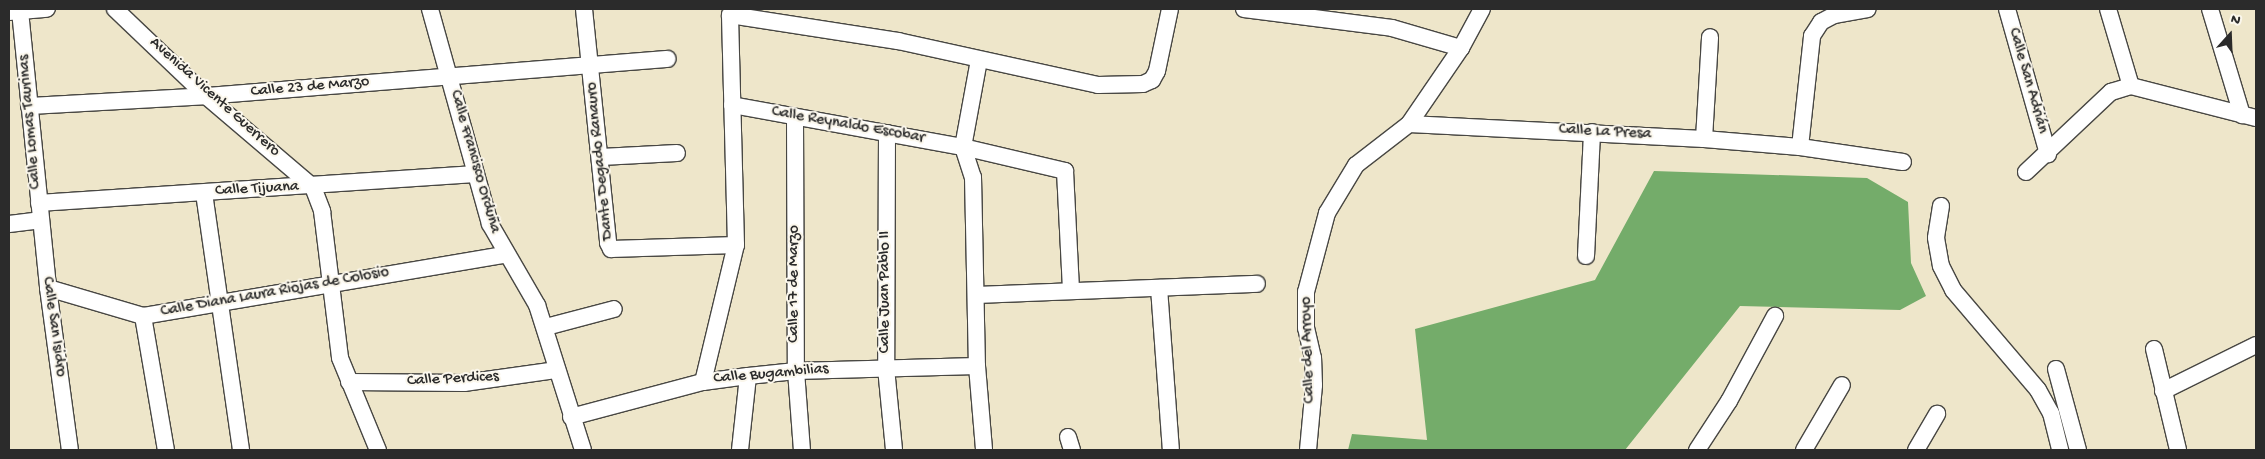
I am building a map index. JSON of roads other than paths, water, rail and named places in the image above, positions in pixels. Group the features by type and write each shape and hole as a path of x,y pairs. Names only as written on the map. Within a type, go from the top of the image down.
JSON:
{"street":[{"path":"15,11 48,9"},
{"name":"Avenida Vicente Guerrero","path":"115,9 206,96 313,187"},
{"name":"Calle Francisco Orduña","path":"430,9 490,224 505,255 529,289 546,327 556,370 583,450"},
{"name":"Dante Degado Ranauro","path":"584,9 601,157 608,243 611,249 736,245"},
{"path":"703,382 736,245 730,15 898,41 1098,85 1143,84 1152,80 1157,71 1170,9"},
{"path":"1244,9 1392,28 1461,48"},
{"name":"Calle del Arroyo","path":"1308,450 1314,385 1313,358 1306,328 1306,292 1327,214 1356,166 1409,124 1461,48 1482,9"},
{"path":"1800,146 1812,36 1821,22 1834,15 1867,9"},
{"name":"Calle San Adrián","path":"2007,9 2048,154"},
{"path":"2108,9 2131,86"},
{"path":"2210,9 2249,116"},
{"name":"Calle Lomas Taurinas","path":"15,11 29,106 38,203"},
{"path":"1704,139 1710,37"},
{"path":"590,64 668,59"},
{"path":"978,60 963,147 973,177 978,295 977,366 984,450"},
{"name":"Calle 23 de Marzo","path":"29,106 206,96 590,64"},
{"path":"2026,172 2048,154 2111,92 2131,86 2249,116"},
{"name":"Calle Reynaldo Escobar","path":"732,106 963,147 1064,171 1071,291"},
{"name":"Calle 17 de Marzo","path":"795,117 796,371 802,450"},
{"name":"Calle La Presa","path":"1409,124 1592,132 1800,146 1903,162"},
{"path":"1586,256 1592,132"},
{"name":"Calle Juan Pablo II","path":"887,133 886,368 894,450"},
{"path":"601,157 677,153"},
{"name":"Calle Tijuana","path":"38,203 313,187 475,174"},
{"path":"313,187 322,211 340,358 378,450"},
{"path":"204,193 241,450"},
{"name":"Calle San Isidro","path":"38,203 70,450"},
{"path":"1941,206 1936,238 1941,266 1953,290 2038,390 2051,412 2060,450"},
{"path":"9,224 40,220"},
{"name":"Calle Diana Laura Riojas de Colosio","path":"48,288 143,316 331,282 505,255"},
{"path":"978,295 1258,284"},
{"path":"1159,288 1171,450"},
{"path":"546,327 614,309"},
{"path":"143,316 166,450"},
{"path":"1697,450 1729,401 1775,316"},
{"path":"2163,391 2256,345"},
{"path":"2154,349 2178,450"},
{"name":"Calle Bugambilias","path":"571,417 703,382 748,376 796,371 977,366"},
{"path":"2056,369 2078,450"},
{"name":"Calle Perdices","path":"349,382 464,383 556,370"},
{"path":"740,450 748,376"},
{"path":"1804,450 1842,385"},
{"path":"1916,450 1937,414"}]}
